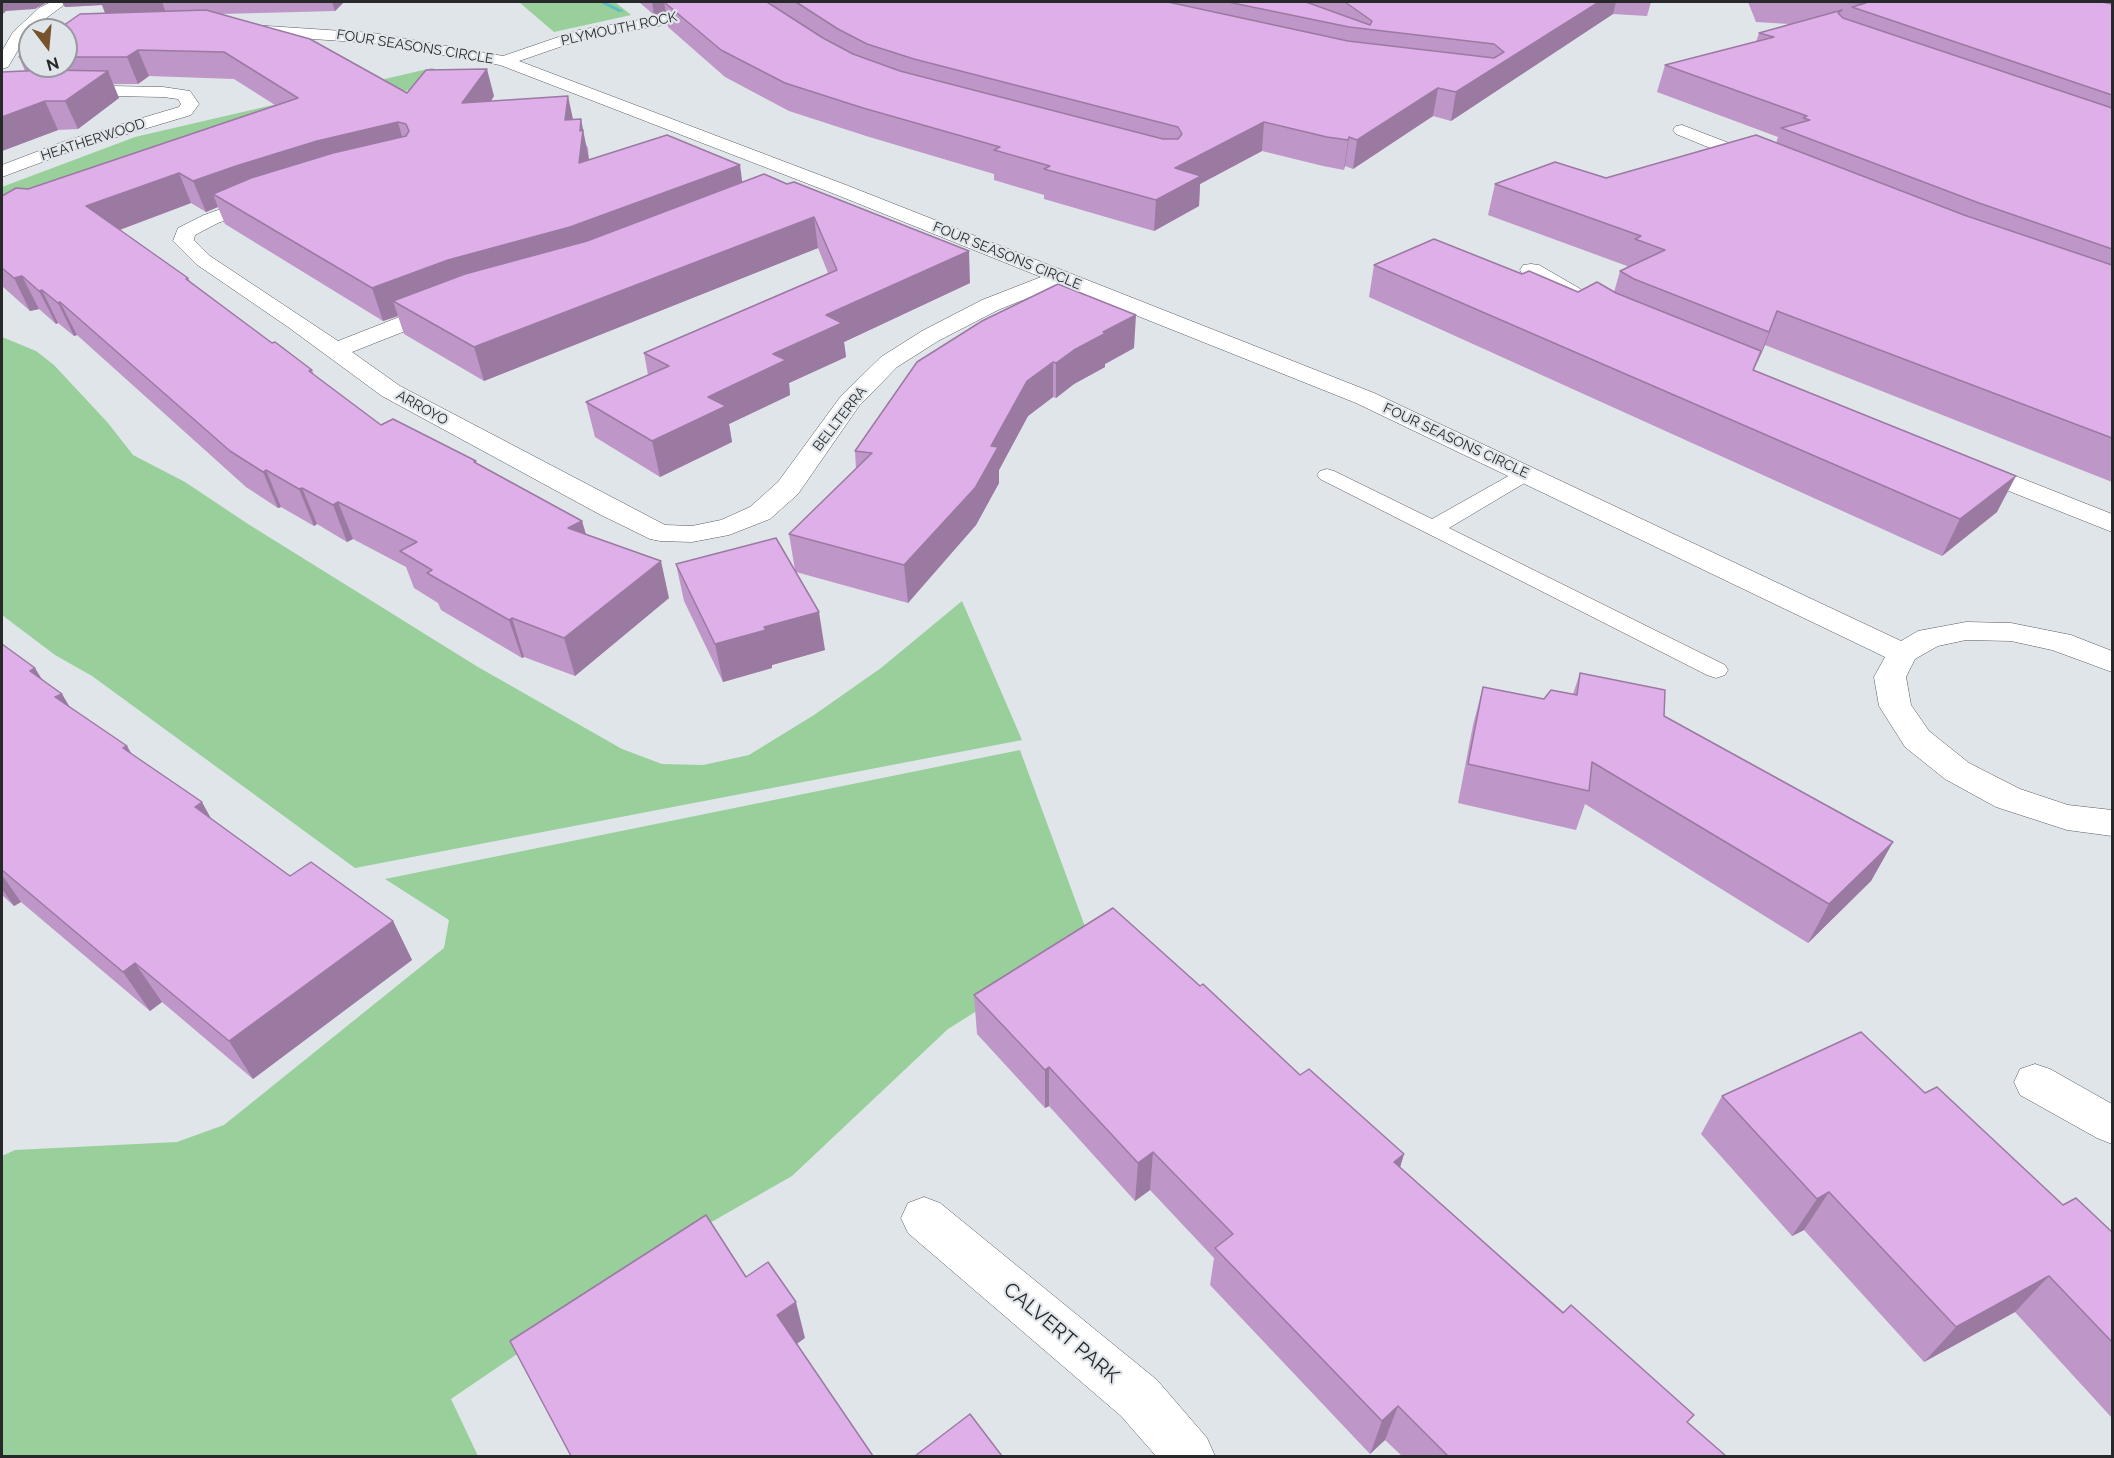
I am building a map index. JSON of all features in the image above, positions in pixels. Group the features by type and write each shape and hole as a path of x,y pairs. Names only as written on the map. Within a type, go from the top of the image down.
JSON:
{"street":[{"path":"2,64 16,36 44,11 61,2"},
{"path":"751,3 772,9"},
{"name":"PLYMOUTH ROCK","path":"504,61 589,33 751,3"},
{"name":"FOUR SEASONS CIRCLE","path":"219,28 373,38 504,61 812,178 1365,398 1902,653"},
{"name":"HEATHERWOOD","path":"2,93 59,90 163,92 184,95 190,104 185,111 71,145 2,171"},
{"path":"1682,130 1781,170"},
{"path":"782,189 812,178"},
{"name":"ARROYO","path":"286,193 211,219 185,232 183,241 203,260 336,350 391,391 660,533 692,534"},
{"path":"1531,270 1607,313"},
{"name":"BELLTERRA","path":"692,534 729,527 760,513 788,488 850,401 889,362 930,336 990,305 1060,277"},
{"path":"336,350 466,300"},
{"path":"1946,456 2112,524"},
{"path":"2111,660 2060,642 2011,632 1966,631 1929,638 1902,653 1890,677 1895,706 1917,739 1949,765 2008,798 2067,817 2112,823"},
{"path":"2035,1082 2112,1125"},
{"name":"CALVERT PARK","path":"924,1218 1138,1398 1189,1456"}],"lane":[{"path":"1433,528 1526,474"},
{"path":"1327,475 1716,670"}],"green space":[{"path":"519,2 615,2 631,15 554,32"},
{"path":"432,68 458,78 343,106 2,223 2,187 135,137"},
{"path":"2,337 36,351 54,365 108,423 133,455 185,482 248,524 478,667 622,749 662,764 703,765 749,755 814,715 881,668 962,601 1022,740 355,868 92,676 55,655 2,615"},
{"path":"1020,750 1090,940 948,1029 792,1176 708,1224 451,1399 478,1456 2,1456 2,1156 15,1150 177,1142 224,1125 444,948 449,920 385,879"}],"building":[{"path":"664,2 767,2 823,38 853,54 900,71 1163,139 1178,139 1182,134 1178,127 914,59 867,44 838,29 796,2 1168,2 1348,41 1494,58 1504,52 1494,44 1349,27 1228,2 1306,2 1370,25 1372,21 1345,2 1599,2 1456,92 1438,88 1357,140 1349,137 1348,140 1327,137 1264,122 1175,168 1201,176 1156,200 1044,169 1050,166 994,150 1000,147 785,83 721,50"},
{"path":"1834,2 2102,2 2112,4 2112,95 1852,7 1866,3"},
{"path":"206,10 310,39 407,93 426,70 487,69 462,103 568,96 565,120 581,119 580,131 583,130 579,163 667,135 740,165 570,227 448,260 372,288 213,194 251,178 333,153 406,136 409,131 406,124 398,122 317,141 193,181 179,173 86,206 188,278 186,279 272,343 275,342 312,370 309,371 381,425 393,419 476,461 474,462 582,521 568,528 661,561 564,638 512,618 509,620 427,573 432,570 400,551 417,542 338,502 333,505 266,470 263,472 230,451 60,302 58,303 42,290 39,291 22,276 14,278 2,268 2,196 16,188 28,189 298,98 224,52 138,50 127,57 78,57 78,18 74,18 80,14"},
{"path":"1842,10 1838,13 1843,18 2112,108 2112,249 1979,203 1781,128 1810,120 1803,118 1807,116 1665,65 1774,37 1759,33"},
{"path":"18,71 18,78 78,78 78,71 108,71 65,101 45,101 2,117 2,72"},
{"path":"1756,135 1964,215 2112,265 2112,438 1777,311 1769,332 1634,279 1620,271 1665,250 1635,239 1641,236 1495,184 1555,162 1606,178"},
{"path":"764,174 787,184 794,182 969,251 826,315 842,323 773,354 786,360 708,397 726,406 652,441 586,402 669,366 644,353 837,270 814,217 474,347 393,301 465,274 587,241"},
{"path":"1434,239 1522,274 1529,271 1578,292 1597,282 1616,293 1761,351 1753,370 2016,476 1960,519 1374,265"},
{"path":"1058,284 1136,315 1103,332 1106,333 1074,350 1056,363 1053,362 1027,381 991,446 998,447 975,488 904,565 789,534 872,453 855,451 917,362 982,321"},
{"path":"776,538 819,612 764,627 766,630 715,644 676,564"},
{"path":"2,644 35,668 30,671 62,694 55,697 127,746 123,748 202,802 195,807 290,876 311,862 393,921 229,1041 135,963 123,972 2,870"},
{"path":"1580,673 1665,690 1664,716 1893,842 1829,904 1592,762 1589,791 1468,764 1483,687 1544,699 1551,690 1577,695"},
{"path":"1113,908 1200,986 1203,984 1300,1075 1309,1069 1404,1154 1394,1162 1563,1313 1571,1305 1694,1415 1687,1422 1726,1456 1448,1456 1398,1406 1382,1421 1215,1248 1233,1234 1153,1152 1138,1163 1049,1067 1045,1070 974,995"},
{"path":"1861,1032 1925,1093 1937,1087 2063,1205 2076,1198 2112,1232 2112,1342 2049,1276 1956,1327 1829,1192 1817,1199 1722,1096"},
{"path":"706,1215 746,1277 768,1262 796,1302 777,1315 873,1456 571,1456 510,1341"},
{"path":"970,1414 1002,1456 915,1456"}],"waterway":[{"path":"602,2 621,11"}]}
